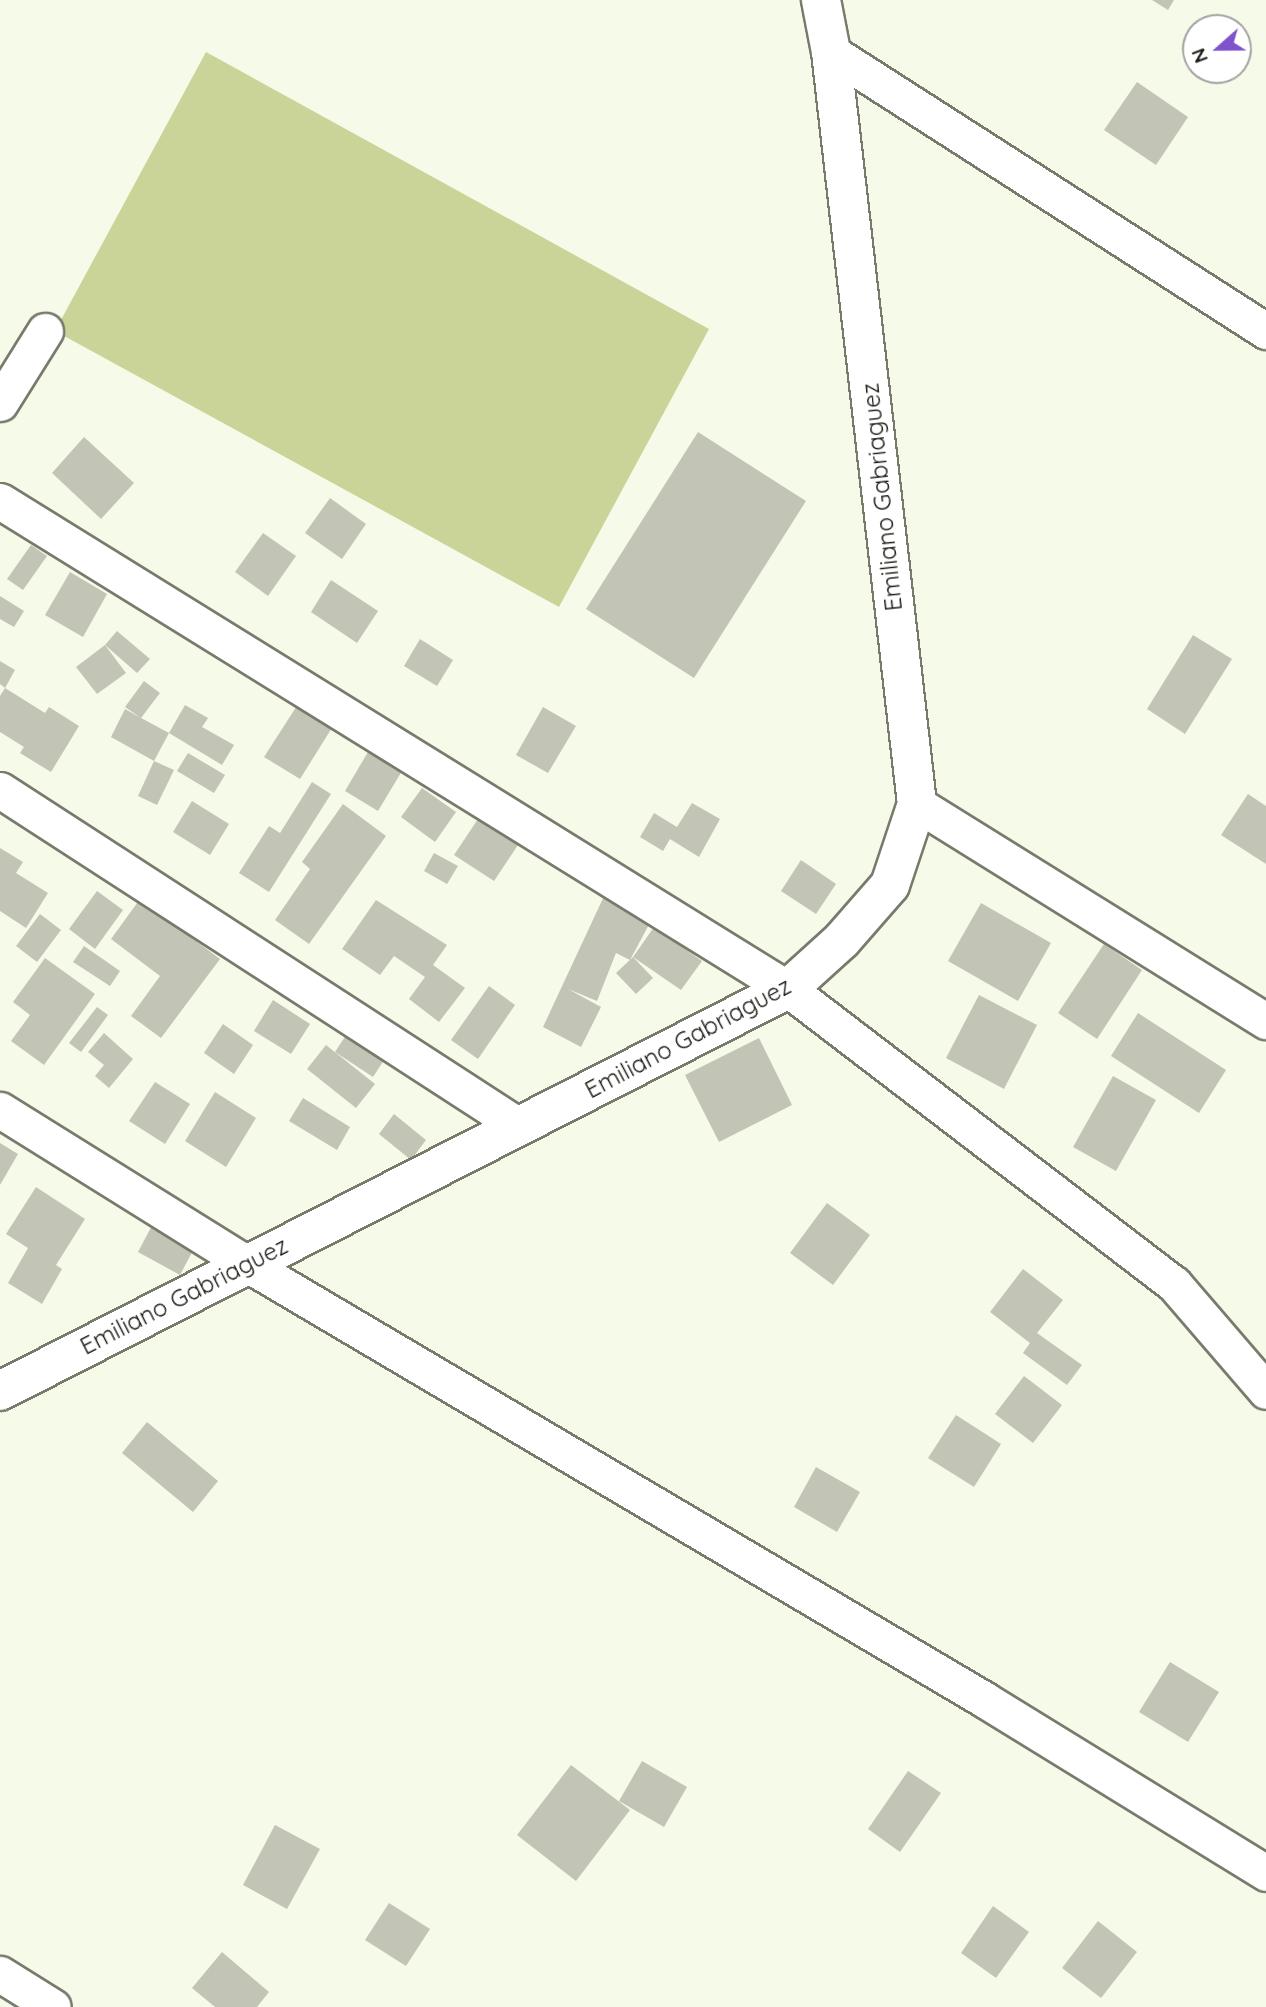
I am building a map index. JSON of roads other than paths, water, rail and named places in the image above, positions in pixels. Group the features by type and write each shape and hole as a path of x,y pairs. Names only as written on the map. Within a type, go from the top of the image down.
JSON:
{"main road":[{"name":"Emiliano Gabriaguez","path":"1,1389 788,989 842,940 890,886 916,804 831,52 821,0"}],"street":[{"path":"831,52 1266,331"},
{"path":"0,402 45,331"},
{"path":"0,501 788,989 1174,1284 1266,1391"},
{"path":"0,790 519,1126"},
{"path":"916,804 1266,1021"},
{"path":"0,1110 247,1264 985,1700 1266,1874"},
{"path":"0,1974 53,2007"}]}
